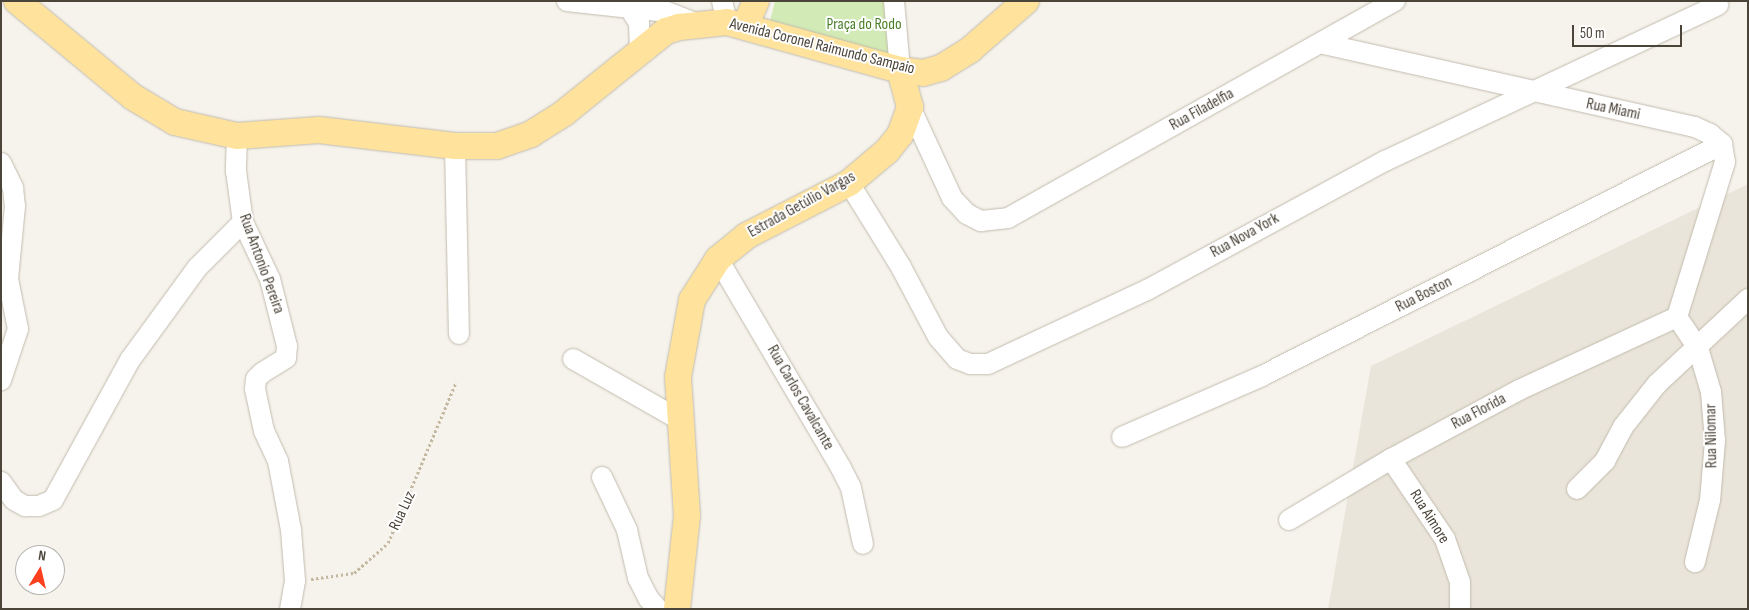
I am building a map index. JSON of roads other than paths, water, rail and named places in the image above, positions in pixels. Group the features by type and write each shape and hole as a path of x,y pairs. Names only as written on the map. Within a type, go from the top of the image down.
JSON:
{"main road":[{"name":"Avenida Coronel Raimundo Sampaio","path":"17,1 154,113 182,124 237,136 319,130 455,146 497,146 531,134 564,113 666,31 694,23 731,16 900,70 924,73 941,68 971,49 1026,1"},
{"path":"731,16 756,1"},
{"path":"900,70 910,107"},
{"name":"Estrada Getúlio Vargas","path":"677,609 687,516 687,479 678,419 678,377 684,329 692,300 718,259 774,219 849,183 900,136 910,107"}],"street":[{"path":"567,1 667,12 694,23"},
{"path":"894,1 900,70"},
{"name":"Rua Filadelfia","path":"910,107 952,198 967,214 981,221 1008,218 1324,44 1395,1"},
{"name":"Rua Nova York","path":"849,183 901,267 938,337 958,360 970,364 988,364 1147,290 1384,161 1718,5"},
{"path":"629,7 639,23 640,51"},
{"name":"Rua Miami","path":"1324,44 1695,127 1722,144"},
{"name":"Rua Antonio Pereira","path":"237,136 236,171 243,222 270,279 286,338 286,358 262,373 256,379 255,389 264,432 278,461 291,530 295,581 290,609"},
{"path":"1676,317 1726,162 1722,144"},
{"name":"Rua Boston","path":"1122,437 1262,376 1722,144"},
{"path":"455,146 459,334"},
{"path":"1,163 13,188 15,206 5,277 18,329 1,380"},
{"path":"1,482 14,500 25,506 40,506 54,500 130,360 197,268 243,222"},
{"name":"Rua Carlos Cavalcante","path":"718,259 841,468 850,488 864,544"},
{"path":"1577,489 1604,461 1624,427 1657,384 1698,348 1748,299"},
{"name":"Rua Nilomar","path":"1676,317 1698,348 1711,392 1715,442 1710,500 1695,562"},
{"name":"Rua Florida","path":"1289,520 1391,459 1519,390 1676,317"},
{"path":"573,360 678,419"},
{"name":"Rua Aimore","path":"1391,459 1446,539 1460,582 1460,609"},
{"path":"602,477 627,530 638,578 648,598 658,609"}],"park label":[{"name":"Praça do Rodo","path":"864,25"}]}
